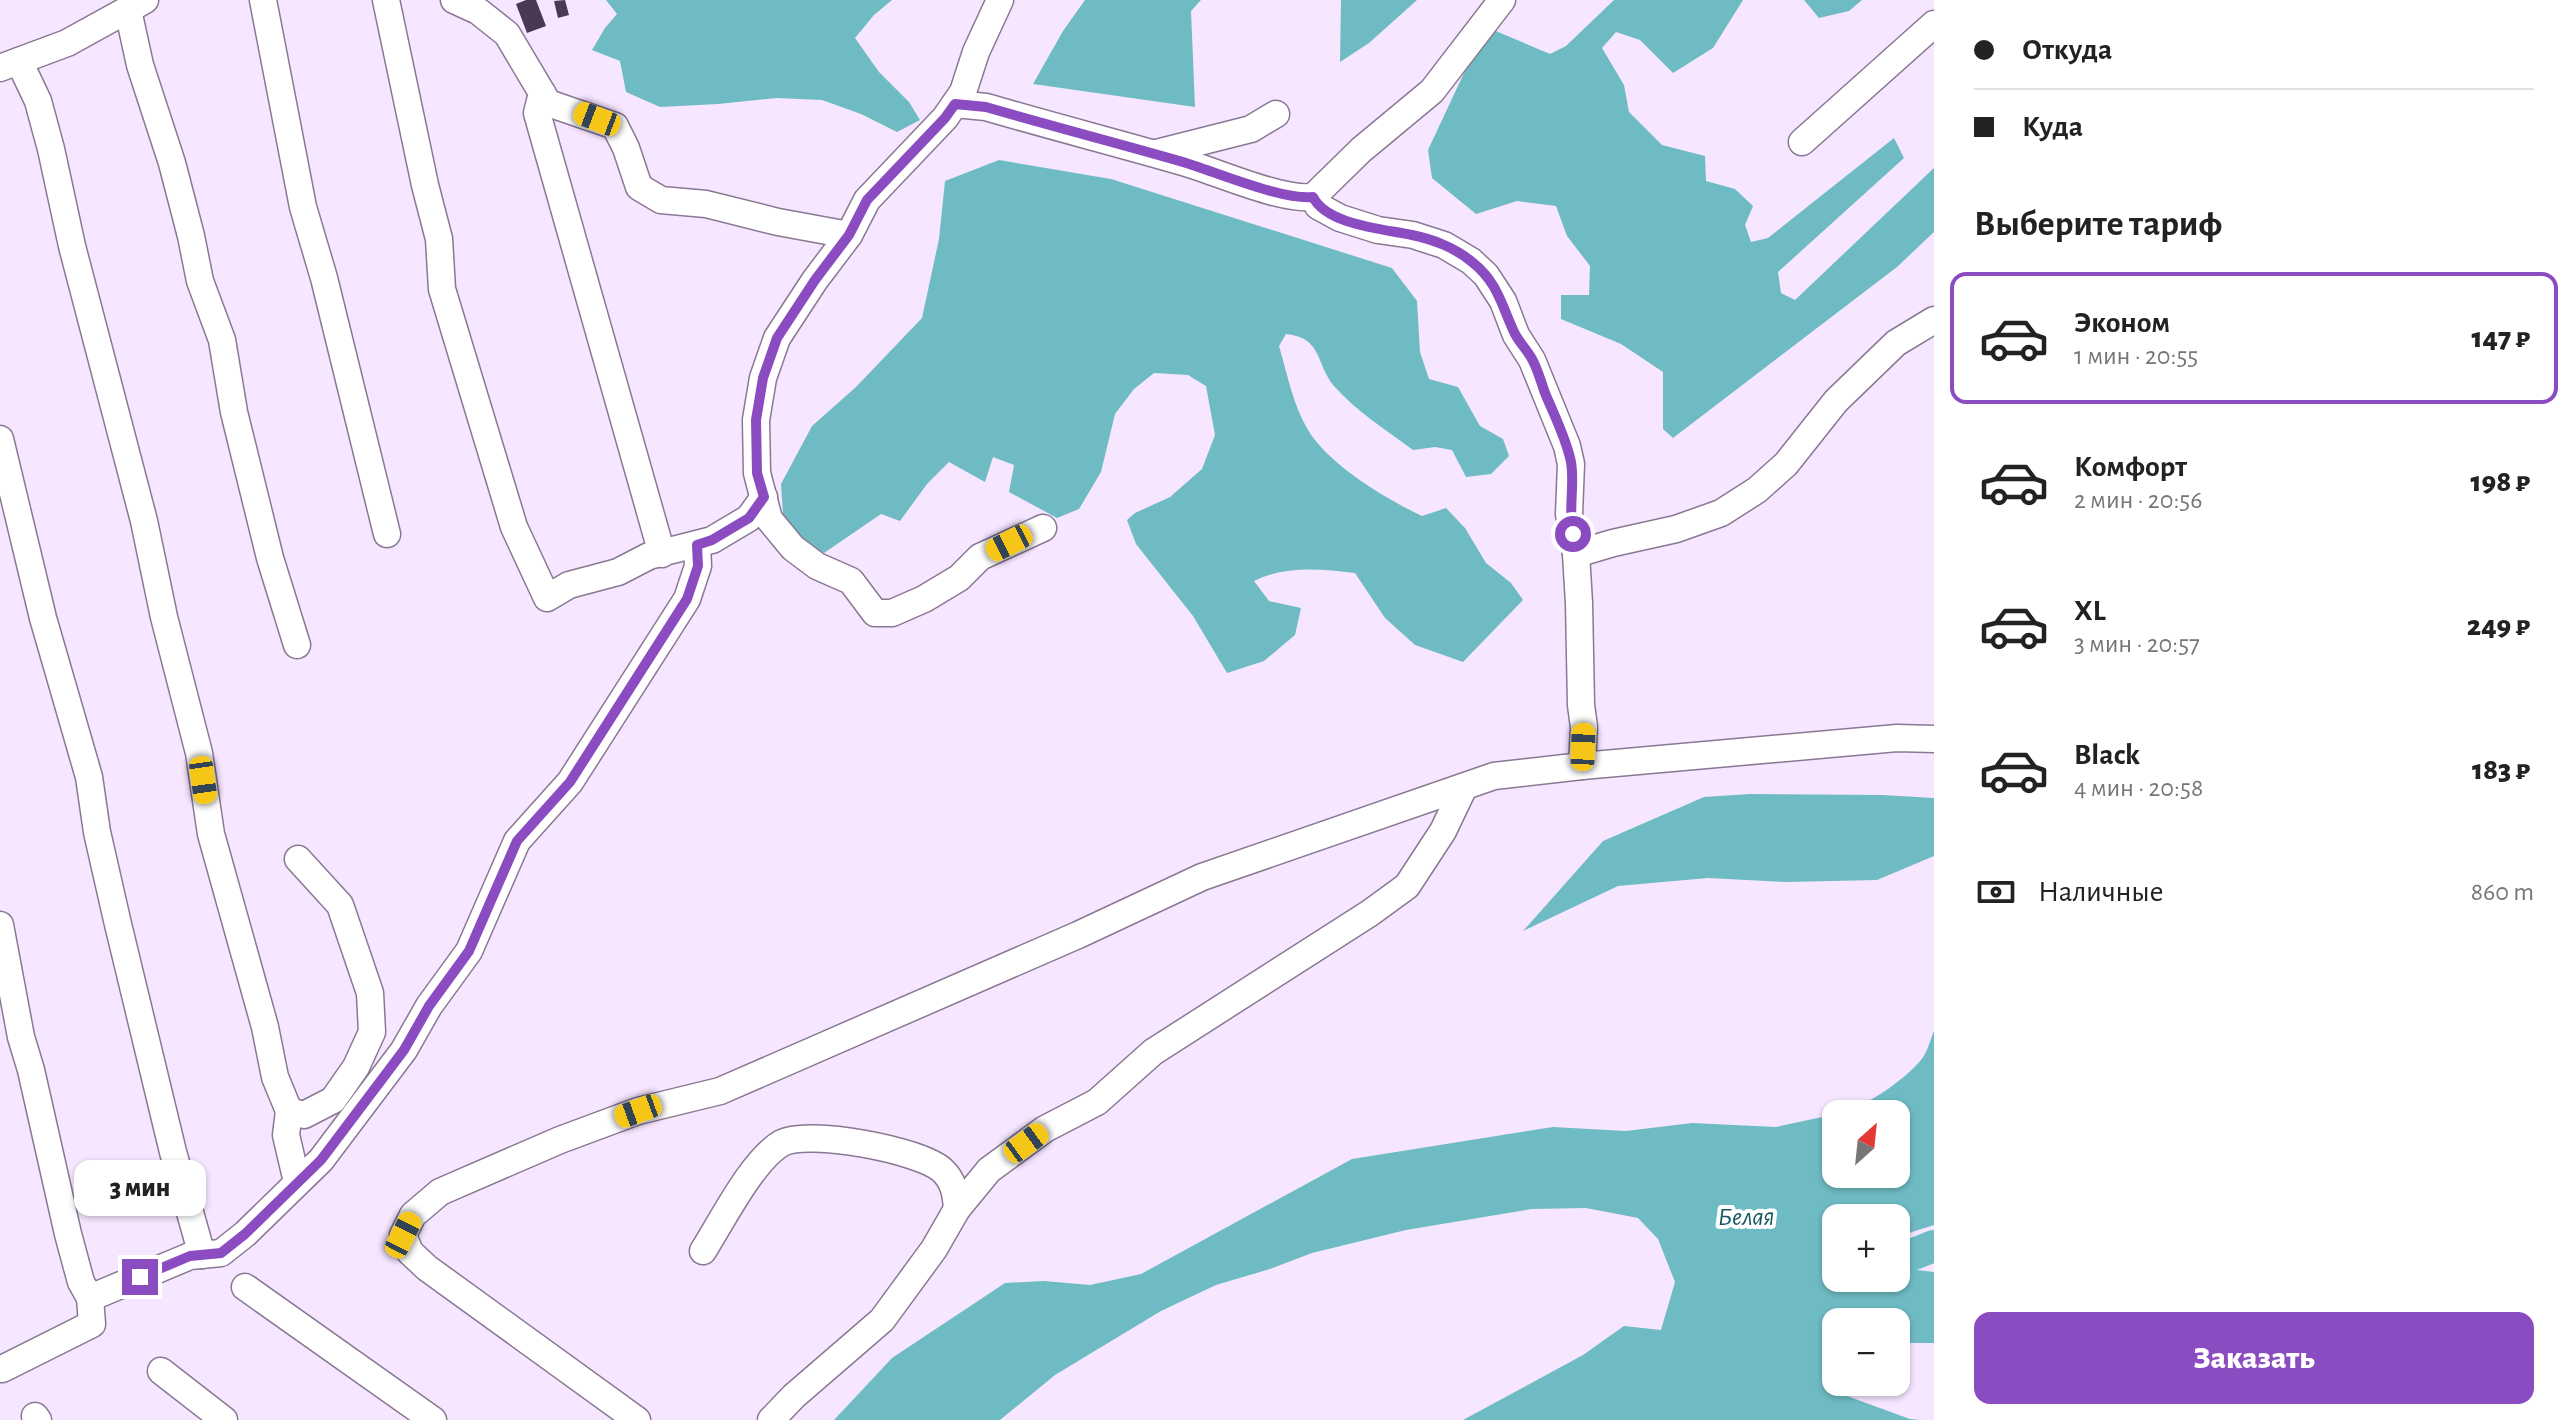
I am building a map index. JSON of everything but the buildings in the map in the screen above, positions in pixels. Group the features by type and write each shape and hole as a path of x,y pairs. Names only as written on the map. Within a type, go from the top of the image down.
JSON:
{"lane":[{"path":"263,0 303,207 324,278 387,534"},
{"path":"386,0 439,239 442,289 514,527 547,598 569,585 618,572 649,556 712,540 749,518 764,497"},
{"path":"454,0 478,11 507,34 548,103 615,126 639,187 661,200 706,204 849,235"},
{"path":"1000,0 976,52 963,92 945,118 867,200 849,235 777,338 763,378 756,420 757,473 769,519 793,548 817,566 851,581 875,613 892,613 924,599 959,578 980,557 1043,528"},
{"path":"955,104 986,107 1283,193 1313,197 1361,150 1432,91 1502,0"},
{"path":"297,645 270,558 234,412 222,340 200,281 180,192 140,65 137,5 67,43 9,64 38,101 51,149 72,246 144,521 164,617 199,753 211,834 265,1027 275,1077 289,1111 286,1135 297,1182"},
{"path":"1802,142 1934,24"},
{"path":"542,93 537,113 662,554"},
{"path":"1152,154 1251,129 1276,114"},
{"path":"1313,197 1318,206 1340,218 1444,245 1471,261 1486,275 1503,301 1516,335 1532,360 1567,446 1571,464 1569,514 1576,554 1584,727 1582,766"},
{"path":"1576,554 1676,529 1721,513 1745,498 1786,464 1836,401 1896,343 1934,320"},
{"path":"0,439 43,618 89,777 97,832 117,920 173,1152 202,1255"},
{"path":"90,1298 190,1256 221,1253 245,1234 321,1160 404,1050 429,1006 469,951 517,841 570,782 687,599 698,566 697,545"},
{"path":"637,1420 427,1268 410,1252 403,1235 413,1215 440,1192 484,1171 638,1111 720,1091 1078,935 1202,877 1494,776 1897,738 1934,739"},
{"path":"771,1420 794,1396 882,1320 934,1249 957,1209 989,1170 1033,1137 1097,1102 1153,1052 1407,886 1443,831 1464,787"},
{"path":"289,1111 304,1115 333,1100 356,1067 372,1032 370,993 340,905 298,859"},
{"path":"0,925 21,1037 68,1234 81,1282 90,1298 92,1324 2,1369"},
{"path":"703,1251 756,1164 783,1142 810,1136 912,1155 941,1169 955,1188 957,1209"},
{"path":"245,1287 433,1420"},
{"path":"161,1371 224,1420"}],"water":[{"path":"606,0 892,0 874,15 855,38 879,72 909,102 920,120 897,132 861,114 822,100 777,98 660,107 626,92 620,61 592,50 617,14"},
{"path":"1085,0 1201,0 1191,11 1195,107 1033,84"},
{"path":"1341,0 1417,0 1369,43 1340,62"},
{"path":"1614,0 1743,0 1713,48 1673,73 1640,40 1616,32 1602,48 1624,85 1629,112 1662,145 1705,156 1706,181 1735,189 1753,206 1745,225 1751,242 1768,238 1894,138 1904,158 1778,272 1781,293 1795,300 1934,168 1934,232 1897,267 1673,438 1663,429 1663,372 1621,344 1561,319 1561,295 1589,295 1590,266 1567,236 1556,206 1517,201 1476,214 1432,178 1428,150 1471,58 1491,29 1550,54 1566,46"},
{"path":"1804,0 1862,0 1849,11 1819,18"},
{"path":"999,160 1111,179 1392,268 1417,301 1420,352 1429,379 1458,387 1480,426 1503,439 1509,456 1491,474 1466,477 1452,450 1435,447 1413,450 1372,420 1334,386 1312,346 1298,336 1286,334 1279,346 1298,410 1318,443 1359,480 1422,516 1446,508 1465,528 1486,563 1511,583 1523,600 1463,662 1415,645 1385,618 1355,573 1316,570 1278,572 1254,581 1269,601 1301,608 1295,635 1264,661 1227,673 1193,616 1136,544 1127,520 1170,497 1202,469 1215,435 1206,386 1188,375 1154,373 1134,389 1115,414 1101,472 1079,509 1057,518 1009,492 1014,465 993,457 985,482 949,462 927,484 900,521 881,514 824,553 807,544 788,528 783,514 781,484 812,426 856,387 922,318 939,239 945,181"},
{"path":"1750,794 1934,798 1934,856 1877,880 1786,882 1708,878 1618,886 1523,931 1603,841 1704,797"},
{"name":"Белая","path":"1934,1031 1934,1225 1910,1233 1910,1204 1822,1204 1822,1292 1910,1292 1910,1269 1934,1272 1934,1343 1910,1343 1910,1308 1822,1308 1822,1396 1847,1396 1910,1419 1921,1420 1463,1420 1583,1355 1624,1326 1661,1330 1675,1282 1658,1239 1638,1218 1586,1208 1532,1209 1406,1230 1312,1253 1216,1285 1161,1311 1055,1375 1000,1420 834,1420 892,1358 1005,1283 1044,1281 1090,1285 1141,1274 1352,1159 1553,1127 1626,1131 1692,1123 1776,1127 1822,1117 1822,1188 1910,1188 1910,1100 1870,1100 1913,1068 1927,1050"}],"waterway":[{"name":"Белая","path":"1910,1255 1934,1246"}],"route":[{"path":"140,1277 190,1256 221,1253 245,1234 321,1160 404,1050 429,1006 469,951 517,841 570,782 687,599 698,566 697,545 712,540 749,518 764,497 757,473 756,420 763,378 777,338 849,235 867,200 955,104 986,107 1185,162 1283,193 1313,197 1318,206 1340,218 1444,245 1471,261 1486,275 1503,301 1516,335 1532,360 1567,446 1571,464 1569,514 1573,534"}]}
